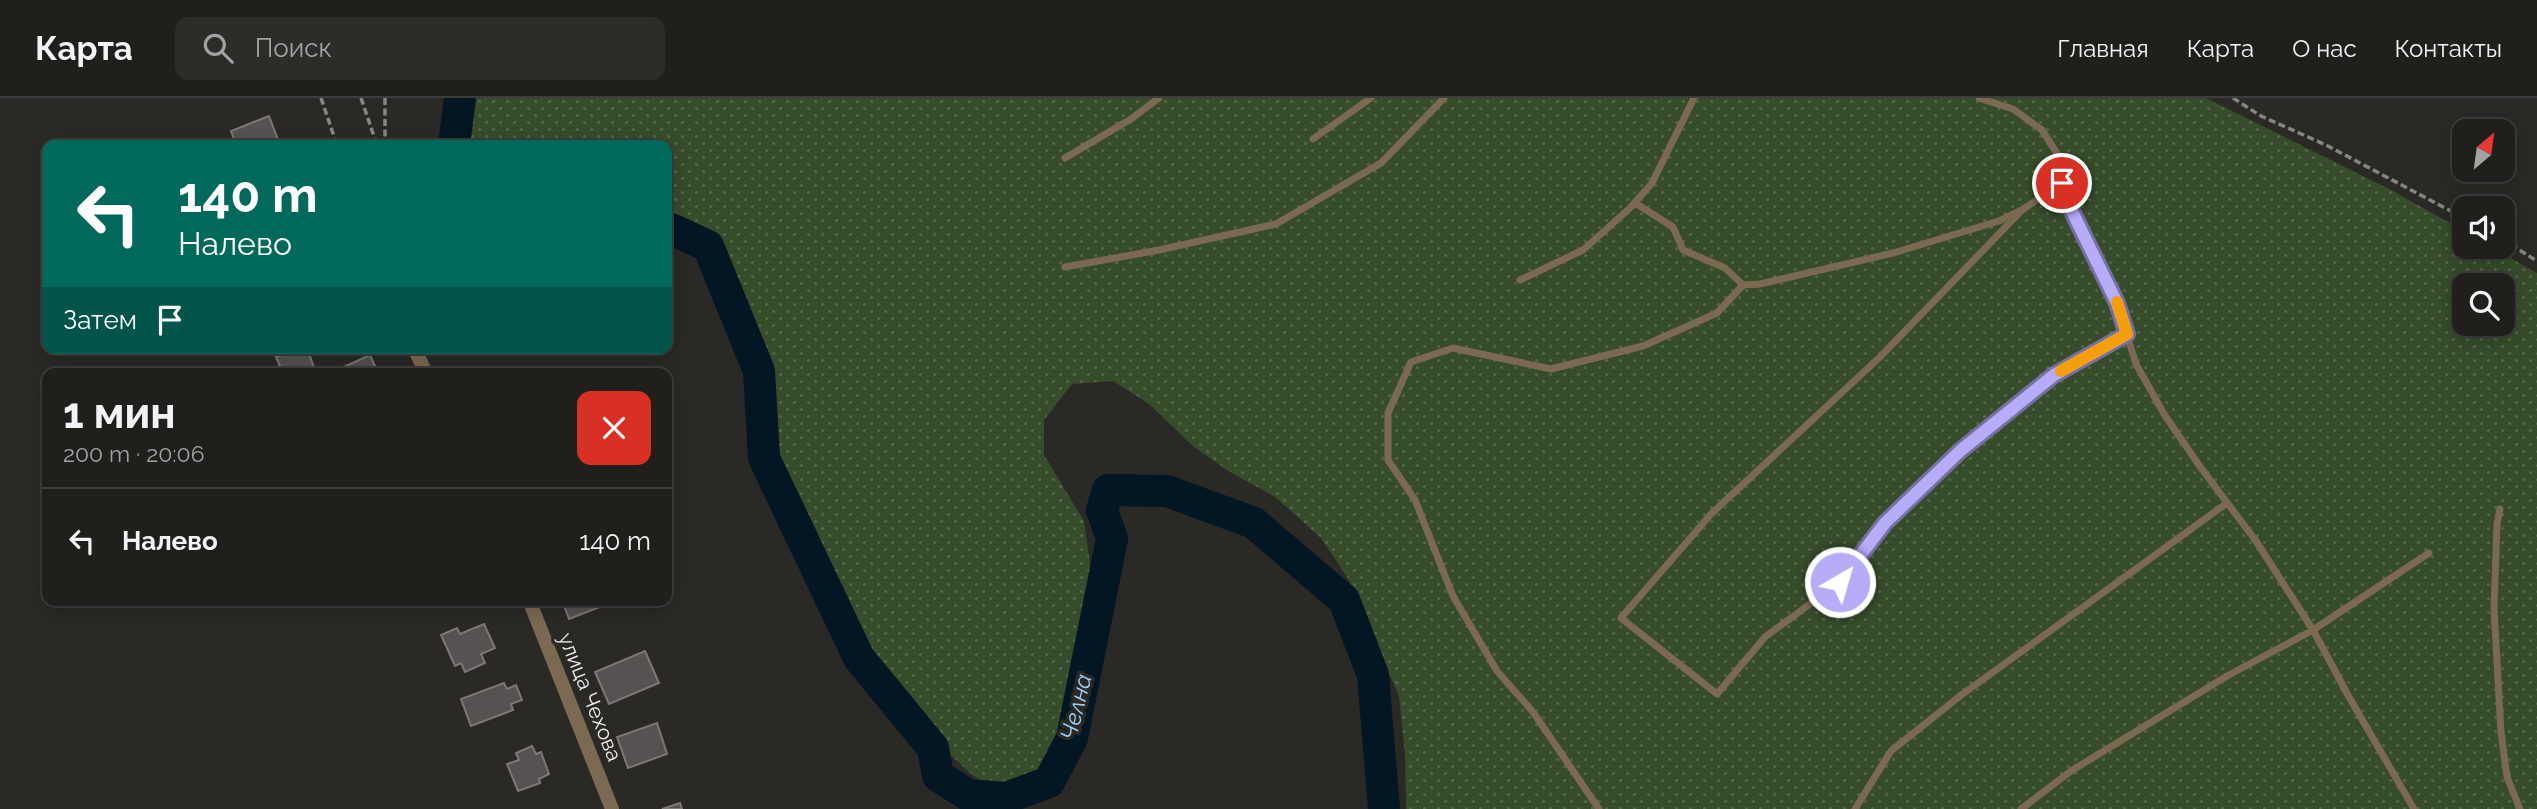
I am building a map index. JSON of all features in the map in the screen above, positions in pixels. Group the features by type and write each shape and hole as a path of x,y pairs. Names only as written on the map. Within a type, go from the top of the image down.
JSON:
{"street":[{"name":"улица Чехова","path":"531,606 612,809"}],"lane":[{"path":"1065,158 1131,120 1159,98"},
{"path":"1314,139 1371,98"},
{"path":"1065,267 1159,250 1276,224 1381,163 1444,98"},
{"path":"1520,280 1583,250 1635,203 1652,183 1695,98"},
{"path":"1979,98 2013,109 2042,130 2059,155 2064,195 2117,303 2136,364 2164,414 2256,541 2313,630 2412,808"},
{"path":"1599,809 1534,712 1497,671 1452,596 1416,500 1388,460 1388,413 1411,362 1453,348 1550,369 1643,346 1717,313 1743,285 1760,284 1893,253 1999,221 2022,210 2062,183"},
{"path":"1635,203 1673,228 1683,250 1725,268 1743,285"},
{"path":"2022,210 1880,358 1711,514 1621,618 1717,694 1765,637 1840,582 1885,523 1960,451 2054,375 2127,334"},
{"path":"1854,809 1891,751 1960,696 2227,503"},
{"path":"2500,509 2494,609 2501,733 2507,777 2520,809"},
{"path":"2021,809 2071,771 2227,676 2313,630 2429,553"}],"path":[{"path":"321,98 335,140"},
{"path":"361,98 375,140"},
{"path":"385,98 385,140"},
{"path":"2233,98 2261,116 2326,145 2452,212"},
{"path":"2515,247 2537,261"}],"green space":[{"path":"466,98 2206,98 2393,191 2452,224 2452,259 2512,259 2537,273 2537,809 1406,809 1405,754 1399,696 1349,580 1321,538 1275,497 1230,472 1194,447 1149,404 1113,381 1072,384 1044,420 1044,455 1084,521 1101,640 1097,669 1081,711 1069,760 1060,776 1038,793 1000,794 971,774 925,731 860,647 798,522 767,411 748,301 726,263 698,248 672,239 672,140 464,140"}],"building":[{"path":"269,116 278,140 234,140 231,131"},
{"path":"283,354 309,354 314,368 275,368 280,366 276,357"},
{"path":"370,355 376,368 341,368"},
{"path":"564,606 602,606 569,619"},
{"path":"484,624 495,648 481,654 485,663 465,672 461,663 455,666 441,635 457,628 460,634"},
{"path":"645,651 659,683 609,704 595,672"},
{"path":"504,683 507,689 516,685 522,700 511,704 513,710 471,726 461,699"},
{"path":"657,723 667,754 628,768 617,737"},
{"path":"532,746 536,754 541,752 549,774 539,779 540,783 518,791 507,764 519,760 516,753"},
{"path":"680,803 682,809 662,809"}],"waterway":[{"name":"Челна","path":"455,140 460,98"},
{"name":"Челна","path":"672,229 708,246 759,371 764,458 859,658 933,748 938,776 968,795 1006,798 1049,782 1072,738 1112,539 1102,510 1108,490 1167,491 1254,523 1344,600 1373,675 1384,809"}],"slow traffic":[{"path":"2061,371 2127,334 2117,302"}],"route":[{"path":"1840,582 1885,523 1960,451 2054,375 2127,334 2117,303 2064,195 2062,183"}]}
